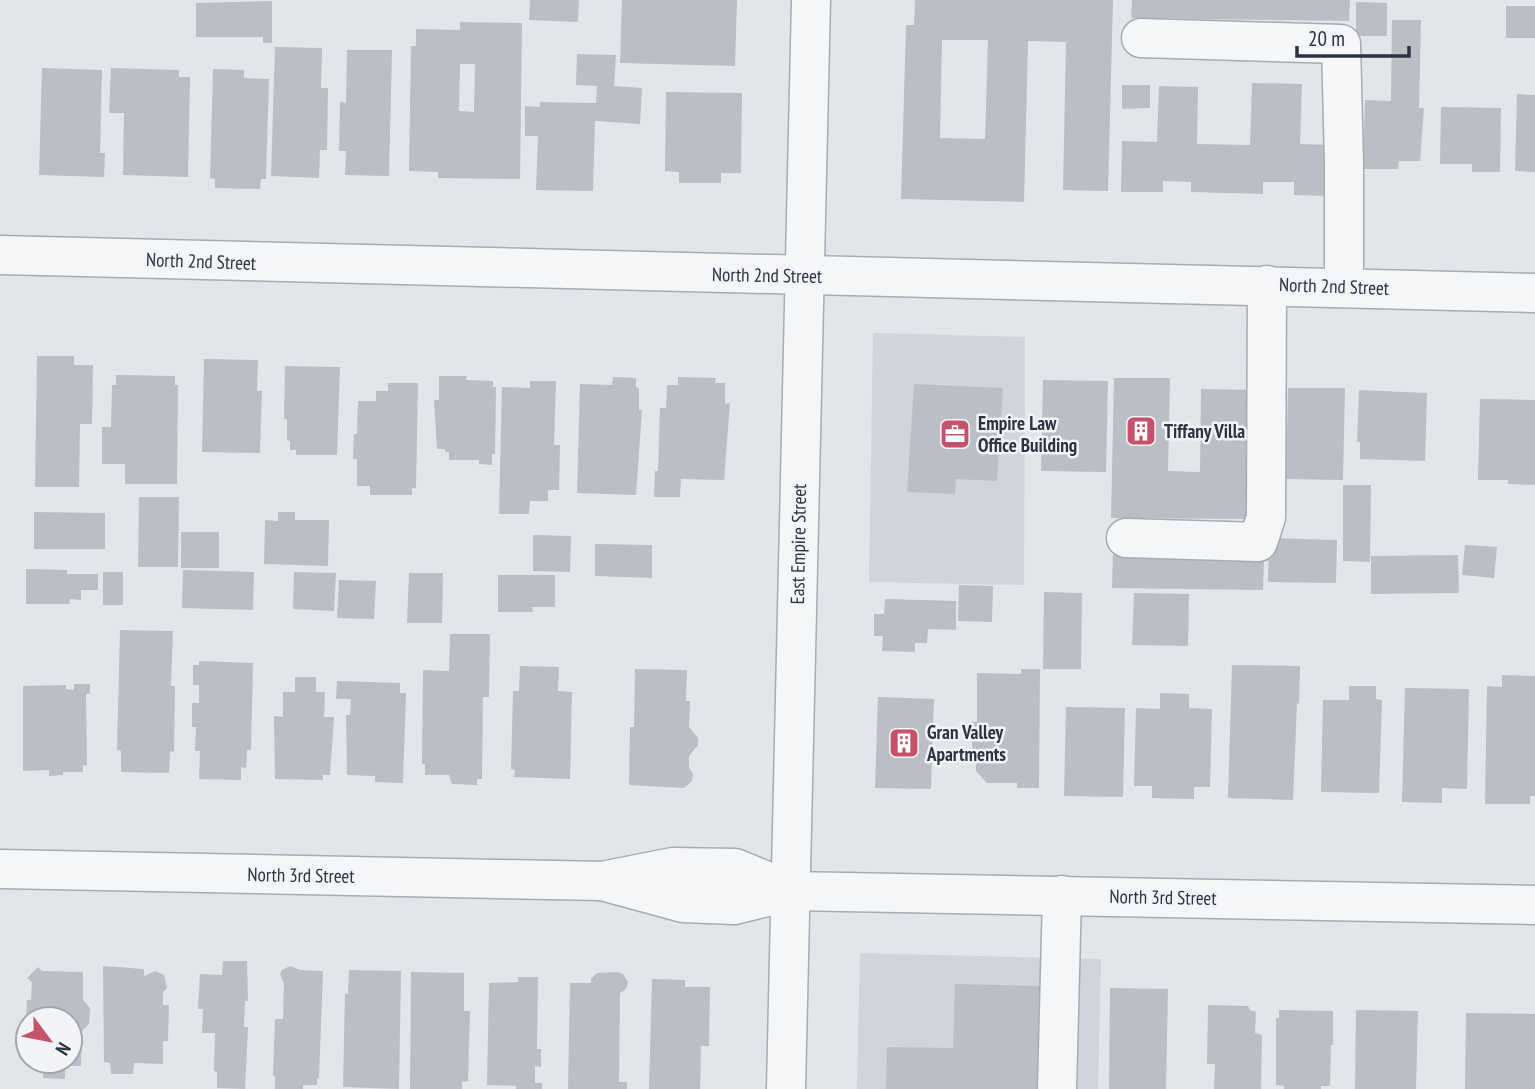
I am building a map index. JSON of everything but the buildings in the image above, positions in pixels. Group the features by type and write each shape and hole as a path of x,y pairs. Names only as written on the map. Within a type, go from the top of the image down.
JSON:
{"street":[{"name":"East Empire Street","path":"786,1089 811,0"},
{"path":"1141,38 1341,44 1344,286"},
{"name":"North 2nd Street","path":"0,256 1344,286 1535,293"},
{"path":"1126,538 1258,542 1266,517 1267,285"},
{"name":"North 3rd Street","path":"0,869 602,881 683,904 734,905 790,891 1535,905"},
{"path":"1057,1089 1062,895"}],"shaded area":[{"path":"873,333 1025,337 1024,585 869,582"},
{"path":"860,953 1101,959 1098,1089 857,1089"}],"place":[{"name":"Tiffany Villa","path":"1141,431"},
{"name":"Empire Law Office Building","path":"955,434"},
{"name":"Gran Valley Apartments","path":"904,743"}]}
